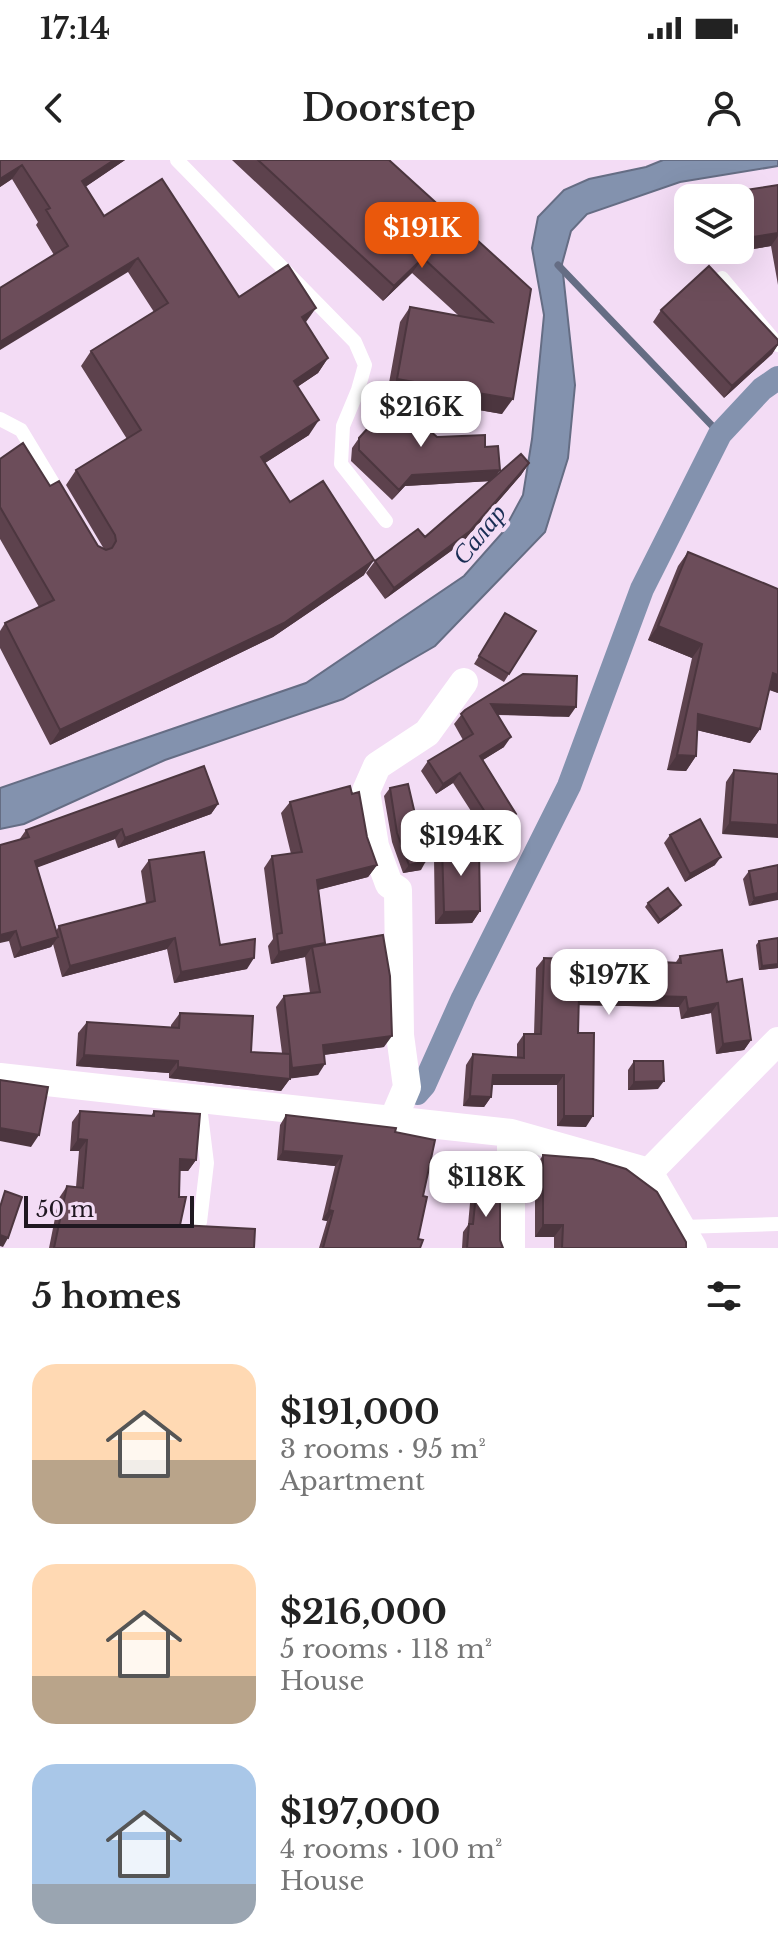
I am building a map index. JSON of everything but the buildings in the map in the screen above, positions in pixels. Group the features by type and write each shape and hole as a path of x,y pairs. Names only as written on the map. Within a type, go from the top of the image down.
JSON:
{"street":[{"path":"393,1120 407,1087 400,1035 398,890 389,884 375,846 366,791 377,766 427,733 464,682"},
{"path":"649,1172 778,1041"},
{"path":"0,1077 511,1133 649,1172 687,1238"},
{"path":"511,1133 511,1248"}],"lane":[{"path":"177,160 355,342 365,365 343,426 341,464 386,521"},
{"path":"722,278 778,345"},
{"path":"0,419 21,430 66,505"},
{"path":"199,1098 207,1163 200,1222"},
{"path":"687,1238 778,1224"}],"water":[{"name":"Салар","path":"663,160 778,160 778,166 674,184 587,214 571,231 562,264 575,385 568,458 545,532 435,646 343,699 165,760 24,824 0,829 0,788 306,683 464,576 503,532 523,495 532,439 544,315 532,248 538,217 564,190 589,179 646,167"}],"waterway":[{"path":"558,265 720,434"},
{"name":"Салар","path":"417,1093 424,1085 463,998 569,786 642,589 720,434 762,389 778,378"}]}
